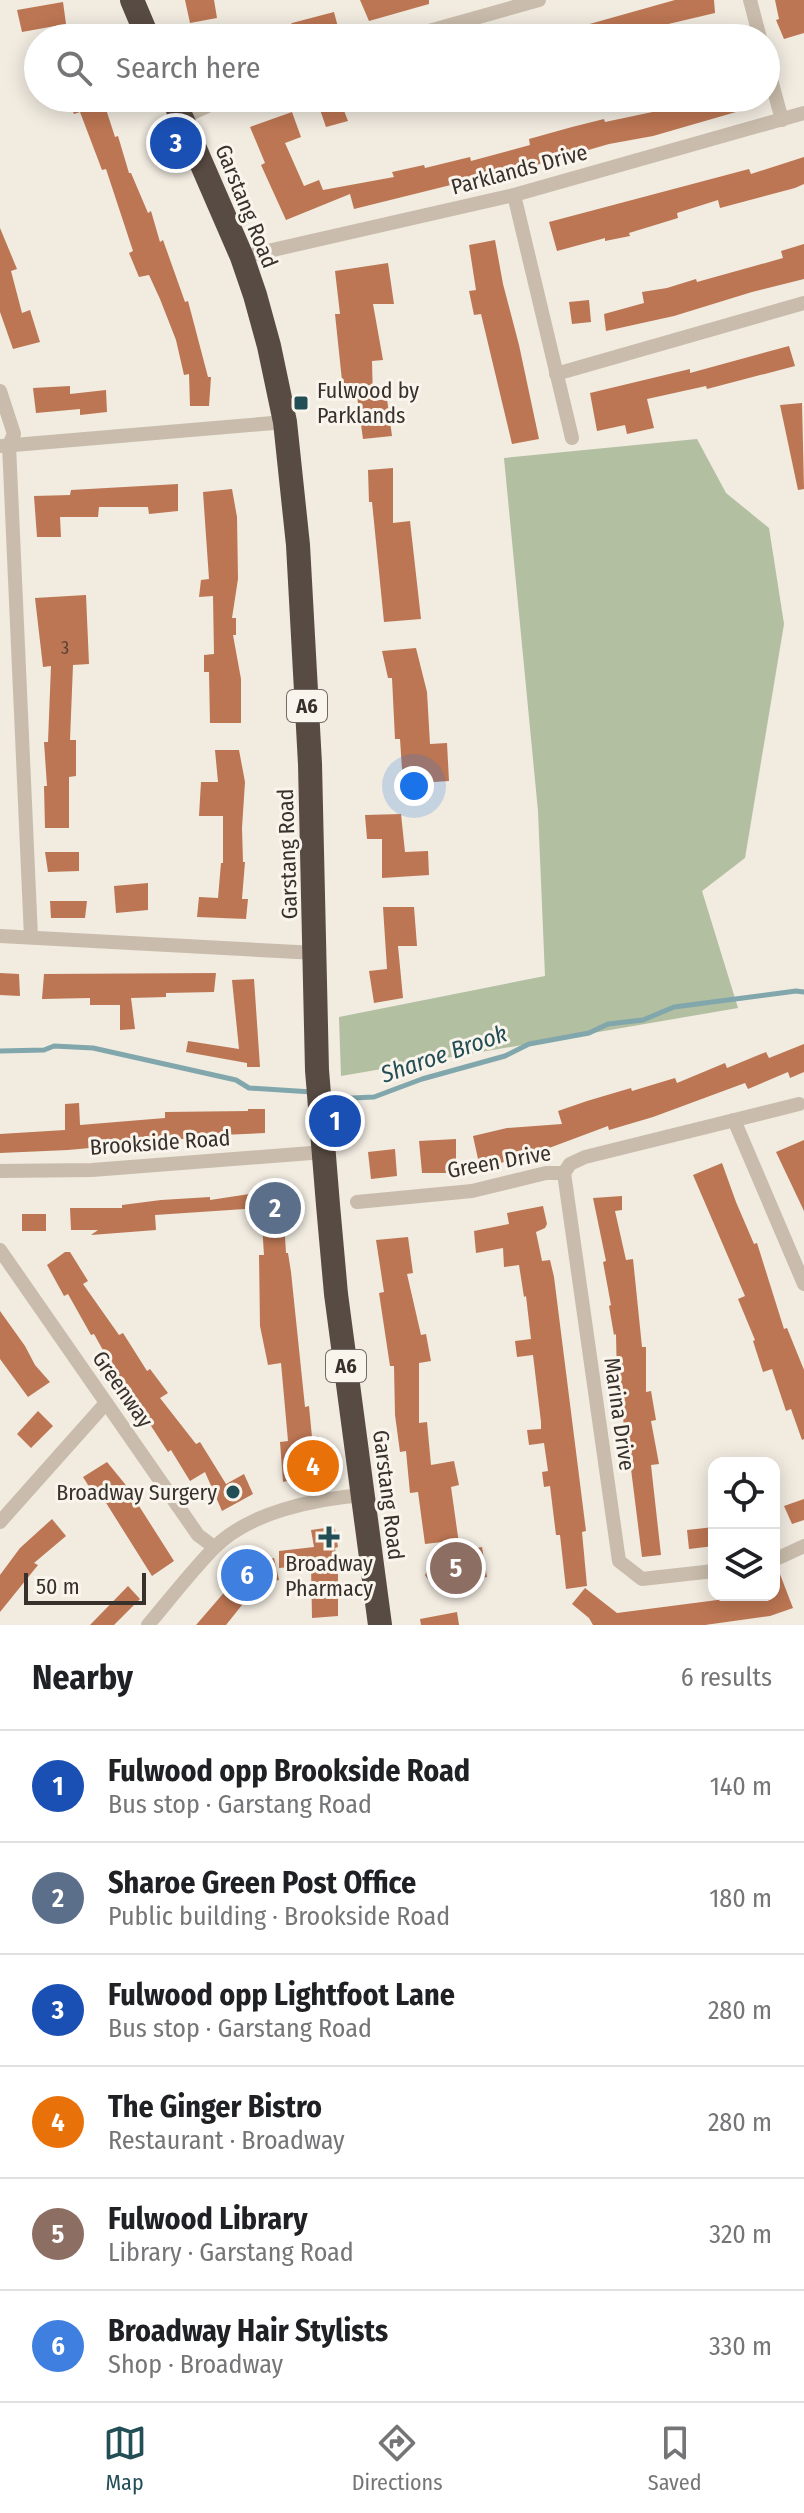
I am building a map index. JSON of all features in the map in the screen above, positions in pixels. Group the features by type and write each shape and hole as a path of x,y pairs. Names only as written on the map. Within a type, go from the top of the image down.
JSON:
{"highway":[{"path":"132,0 142,24"},
{"name":"Garstang Road","path":"179,112 242,257 269,346 285,422 298,545 310,764 317,1070 336,1294 380,1625"}],"street":[{"path":"454,24 539,0"},
{"path":"750,0 756,24"},
{"path":"780,112 782,120"},
{"name":"Parklands Drive","path":"242,257 514,195 804,113"},
{"path":"514,195 572,438"},
{"path":"556,374 804,303"},
{"path":"0,391 14,434 4,445 31,937"},
{"path":"4,445 285,422"},
{"path":"0,936 316,953"},
{"name":"Green Drive","path":"357,1202 472,1191 546,1173 564,1173 570,1164 585,1157 799,1104"},
{"path":"734,1120 804,1284"},
{"name":"Brookside Road","path":"0,1171 92,1170 324,1152"},
{"name":"Marina Drive","path":"564,1173 619,1561 642,1579 708,1572"},
{"name":"Greenway","path":"0,1250 198,1535 214,1547"},
{"path":"0,1522 106,1403"},
{"path":"148,1625 214,1547 237,1530 263,1518 332,1497 363,1495"},
{"path":"780,1557 804,1546"}],"green space":[{"path":"697,439 726,493 769,528 784,624 745,858 702,891 738,1008 341,1076 339,1017 545,976 538,811 504,458"}],"building":[{"path":"185,0 214,0 217,18 190,23"},
{"path":"360,0 429,0 429,4 369,21"},
{"path":"675,0 714,0 715,13 668,24 590,24"},
{"path":"775,0 804,0 804,33 784,39 776,20 779,19"},
{"path":"63,2 66,24 24,24 22,32 17,10"},
{"path":"334,12 337,24 291,24"},
{"path":"80,112 107,112 129,173 148,213 151,211 160,242 163,240 185,302 188,301 208,377 211,377 209,406 190,406 189,374 184,375 176,340 149,275 139,277 129,253 133,251 106,169 102,170"},
{"path":"292,112 301,137 285,143 304,186 319,180 323,190 394,177 392,172 424,165 425,168 470,157 471,161 530,145 529,139 604,119 605,122 652,112 736,112 492,178 491,175 354,209 350,194 286,220 261,165 265,163 250,127"},
{"path":"321,112 345,112 348,121 326,127"},
{"path":"804,157 804,184 795,188 720,208 718,200 677,213 678,218 629,233 630,236 605,241 605,238 557,251 549,222 749,169 751,174"},
{"path":"0,228 17,269 11,271 22,313 30,310 40,342 13,349 0,312"},
{"path":"495,240 539,439 512,444 481,314 474,315 469,291 476,290 469,245"},
{"path":"804,244 804,279 674,316 606,331 604,314 644,303 642,292 696,279 697,282 783,258 781,251"},
{"path":"388,263 394,304 373,304 383,360 372,361 373,401 387,399 392,436 363,439 356,389 343,390 335,314 340,314 335,271"},
{"path":"589,300 591,322 572,324 569,302"},
{"path":"789,346 795,366 707,389 706,386 647,399 654,428 627,434 625,425 597,431 590,393 690,369 690,373"},
{"path":"70,386 70,394 106,390 107,412 80,415 80,409 36,413 33,388"},
{"path":"802,403 804,489 798,490 780,405"},
{"path":"393,468 393,523 410,521 421,619 384,622 368,470"},
{"path":"178,484 178,511 149,514 148,507 99,507 98,517 60,517 61,537 37,537 34,496 70,495 71,490"},
{"path":"232,489 237,517 238,579 232,618 236,618 236,635 233,635 241,679 241,723 210,723 209,672 204,672 204,655 214,654 213,596 199,597 201,580 209,579 203,492"},
{"path":"86,595 89,664 73,665 70,740 76,740 76,776 69,777 69,828 45,828 44,786 47,786 44,742 48,742 51,666 43,667 35,598"},
{"path":"416,648 427,692 430,744 447,743 449,781 403,784 400,739 395,739 392,678 388,678 382,651"},
{"path":"215,750 239,750 245,782 242,899 248,899 246,919 197,917 199,897 218,898 223,863 223,816 199,816 201,782 218,782"},
{"path":"401,814 405,852 428,851 429,875 382,878 382,839 367,839 365,815"},
{"path":"45,852 79,852 79,871 48,872"},
{"path":"148,883 148,910 116,913 114,886"},
{"path":"50,901 87,901 85,918 51,918"},
{"path":"383,907 414,907 417,946 398,946 403,998 374,1003 369,971 387,969"},
{"path":"0,973 19,974 20,996 0,995"},
{"path":"216,973 214,992 166,993 166,997 131,998 135,1029 120,1030 120,1005 90,1005 90,998 42,999 44,974"},
{"path":"254,979 260,1067 247,1067 247,1063 186,1052 188,1041 239,1049 232,980"},
{"path":"804,1044 804,1072 790,1078 788,1072 748,1089 745,1083 653,1117 609,1130 608,1126 549,1148 511,1156 512,1160 480,1168 473,1136 507,1128 562,1124 558,1111 587,1101 675,1078 677,1083 725,1063 727,1068 766,1052 769,1058"},
{"path":"79,1103 80,1125 165,1118 165,1112 265,1109 265,1133 0,1153 0,1134 65,1130 65,1104"},
{"path":"456,1139 456,1173 422,1173 419,1141"},
{"path":"804,1140 804,1211 776,1152"},
{"path":"395,1149 397,1176 371,1179 368,1152"},
{"path":"722,1163 754,1244 757,1243 784,1329 787,1328 804,1370 802,1440 791,1409 786,1411 772,1369 763,1372 755,1340 738,1299 745,1296 693,1175"},
{"path":"263,1184 281,1184 281,1221 284,1220 286,1253 291,1272 305,1407 309,1406 312,1437 319,1436 323,1473 283,1482 280,1442 288,1441 281,1363 268,1365 260,1326 259,1255 264,1255 261,1208 155,1215 156,1230 91,1235 98,1230 71,1230 70,1208 122,1208 122,1205 161,1200 210,1197 210,1200 263,1192"},
{"path":"622,1196 622,1210 615,1211 626,1260 633,1259 642,1347 646,1347 646,1392 651,1391 656,1420 651,1421 659,1464 651,1465 661,1555 642,1557 620,1381 617,1381 616,1334 593,1198"},
{"path":"543,1206 547,1224 536,1232 542,1261 550,1260 554,1277 586,1531 582,1532 587,1586 566,1589 550,1486 544,1487 542,1472 548,1471 544,1443 529,1445 527,1430 541,1429 541,1422 533,1355 517,1357 515,1341 531,1339 519,1265 504,1267 503,1248 476,1253 474,1231 509,1224 507,1213"},
{"path":"22,1214 46,1214 46,1231 22,1231"},
{"path":"408,1237 413,1273 407,1274 421,1335 426,1334 431,1361 419,1363 419,1423 427,1422 431,1465 454,1461 459,1485 451,1487 460,1551 482,1547 487,1577 473,1579 474,1587 445,1592 443,1581 431,1584 425,1575 442,1542 425,1544 418,1492 410,1493 406,1451 400,1452 395,1415 394,1366 390,1366 379,1293 384,1292 376,1240"},
{"path":"65,1252 70,1252 88,1281 83,1284 119,1335 123,1333 147,1371 150,1369 168,1393 160,1398 196,1444 200,1442 226,1484 244,1474 253,1494 222,1511 205,1472 190,1481 171,1450 168,1452 122,1377 119,1379 68,1294 64,1296 47,1265"},
{"path":"0,1311 35,1365 50,1382 28,1397 0,1359"},
{"path":"38,1411 53,1426 31,1448 17,1434"},
{"path":"107,1462 125,1484 174,1561 152,1576 103,1498 98,1501 83,1477"},
{"path":"804,1499 804,1520 792,1524 784,1506"},
{"path":"52,1519 66,1536 34,1563 38,1565 0,1612 0,1575 20,1548"},
{"path":"332,1527 338,1547 335,1548 338,1616 312,1618 311,1565 279,1568 279,1551 314,1547 311,1530"},
{"path":"708,1528 708,1547 689,1549 687,1530"},
{"path":"274,1558 279,1580 243,1588 240,1566"},
{"path":"780,1574 793,1608 770,1616 705,1625 593,1625 572,1604 585,1588 617,1613 710,1601 780,1601"},
{"path":"128,1586 140,1599 114,1625 90,1625"},
{"path":"228,1588 246,1600 226,1625 196,1625"},
{"path":"457,1612 459,1625 421,1625 420,1619"}],"waterway":[{"name":"Sharoe Brook","path":"326,1094 374,1097 422,1079 505,1056 529,1044 589,1033 608,1024 643,1020 674,1007 804,992"},
{"name":"Sharoe Brook","path":"0,1051 44,1050 54,1046 93,1048 236,1080 249,1088 312,1092"}],"place":[{"name":"Fulwood opp Lightfoot Lane","path":"176,143"},
{"name":"Fulwood by Parklands","path":"301,403"},
{"name":"Fulwood opp Brookside Road","path":"335,1121"},
{"name":"Sharoe Green Post Office","path":"275,1208"},
{"name":"The Ginger Bistro","path":"313,1466"},
{"name":"Broadway Surgery","path":"233,1492"},
{"name":"Broadway Pharmacy","path":"329,1537"},
{"name":"Fulwood Library","path":"456,1568"},
{"name":"Broadway Hair Stylists","path":"247,1575"}]}
